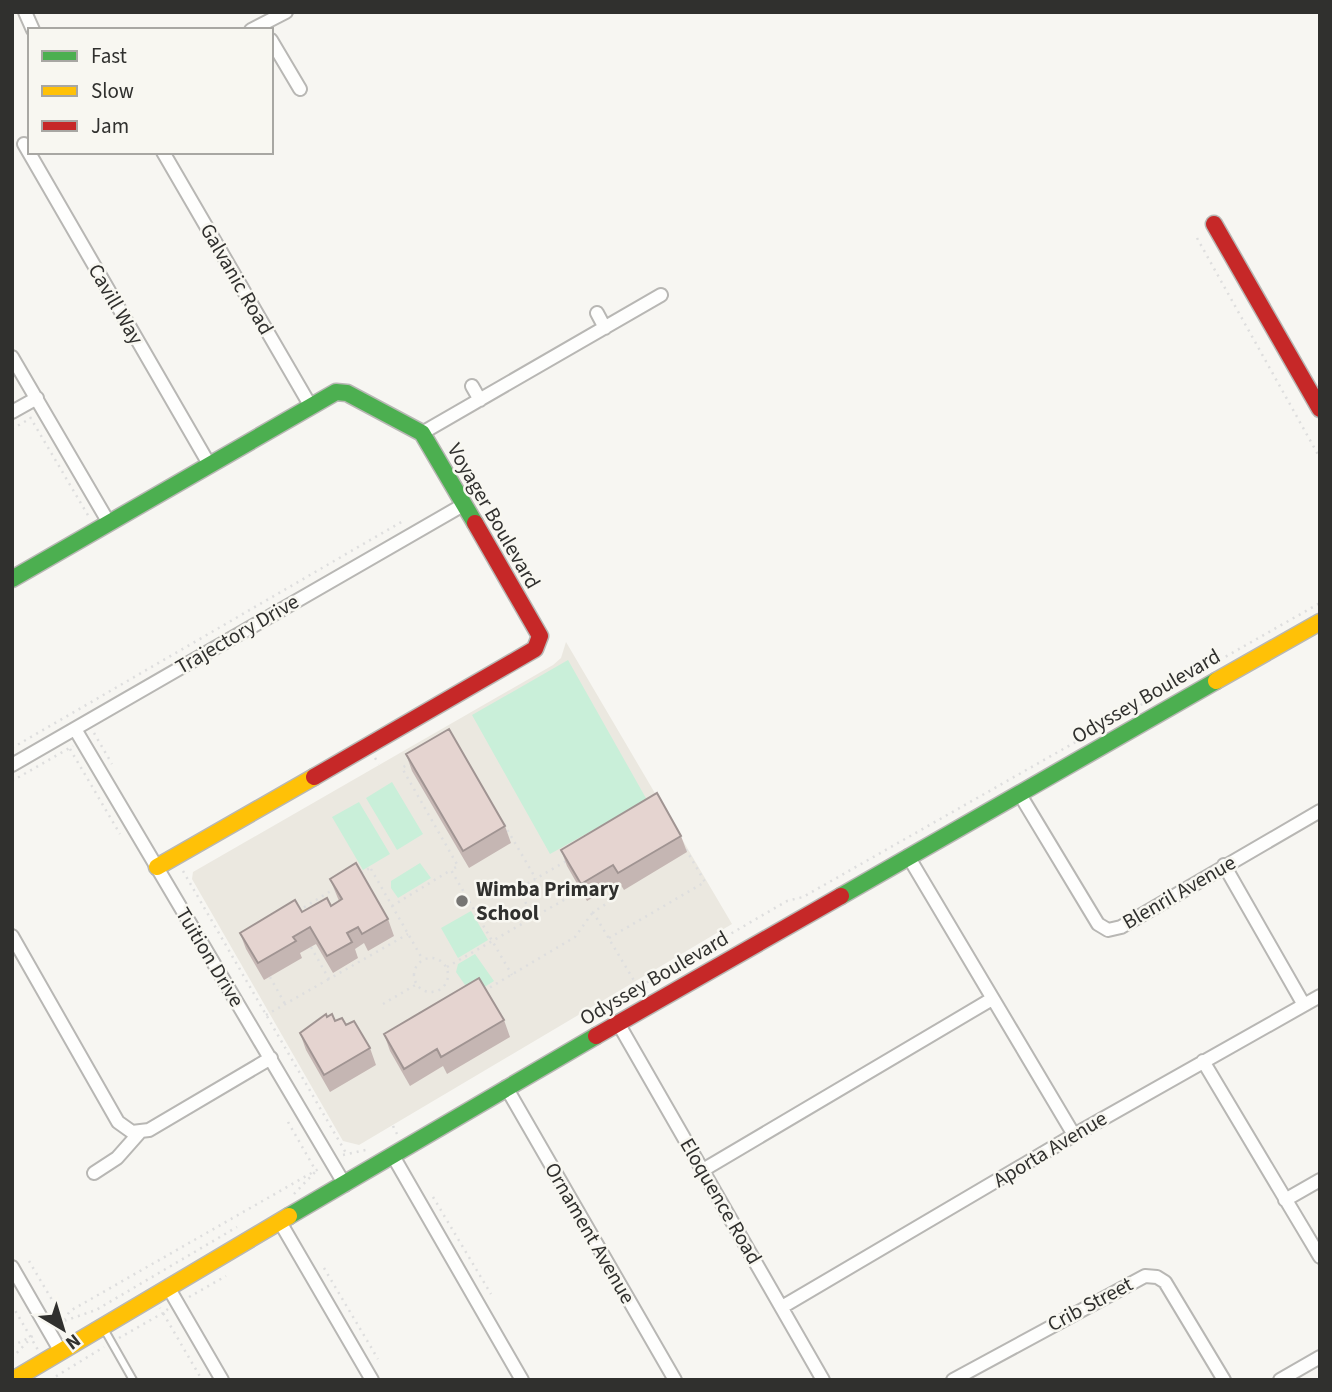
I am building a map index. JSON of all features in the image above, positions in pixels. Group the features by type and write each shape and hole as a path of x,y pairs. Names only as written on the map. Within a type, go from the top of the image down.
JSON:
{"street":[{"path":"24,12 32,28"},
{"path":"260,28 286,12"},
{"path":"273,43 300,89"},
{"name":"Cavill Way","path":"22,145 209,464"},
{"name":"Galvanic Road","path":"164,154 310,405"},
{"path":"1214,224 1320,409"},
{"path":"422,433 661,295"},
{"path":"597,313 605,328"},
{"path":"12,356 109,523"},
{"path":"472,386 480,400"},
{"name":"Voyager Boulevard","path":"12,579 310,405 336,392 347,393 422,433 540,636 535,649 157,867"},
{"path":"18,409 37,398"},
{"name":"Trajectory Drive","path":"12,765 463,505"},
{"name":"Odyssey Boulevard","path":"13,1380 345,1185 391,1149 506,1087 612,1018 908,856 1320,622"},
{"name":"Tuition Drive","path":"75,729 345,1185"},
{"name":"Blenril Avenue","path":"1019,793 1098,924 1108,930 1121,927 1320,811"},
{"path":"908,856 1074,1135"},
{"path":"1224,865 1304,1005"},
{"path":"12,936 118,1122 132,1132 140,1132"},
{"name":"Aporta Avenue","path":"782,1307 1203,1060 1320,996"},
{"path":"703,1170 992,999"},
{"name":"Eloquence Road","path":"612,1018 821,1376"},
{"path":"94,1173 117,1158 140,1132 271,1058"},
{"path":"1203,1060 1320,1257"},
{"name":"Ornament Avenue","path":"506,1087 675,1380"},
{"path":"391,1149 522,1380"},
{"path":"1285,1200 1320,1180"},
{"path":"280,1222 372,1380"},
{"path":"12,1267 61,1352"},
{"name":"Crib Street","path":"953,1380 1145,1276 1157,1277 1165,1282 1224,1380"},
{"path":"168,1287 222,1380"},
{"path":"1280,1380 1320,1357"},
{"path":"805,1380 821,1376"}],"lane":[{"path":"103,1327 133,1380"}],"path":[{"path":"1197,238 1320,458"},
{"path":"18,409 31,418 89,517"},
{"path":"12,429 31,418"},
{"path":"12,748 403,522"},
{"path":"612,1018 615,1001 787,901 803,897 1320,603"},
{"path":"70,748 120,834"},
{"path":"392,906 458,866 402,768 412,762"},
{"path":"501,820 536,879"},
{"path":"609,938 705,882 681,840"},
{"path":"175,857 346,1153 373,1149"},
{"path":"533,916 519,889 571,859"},
{"path":"359,874 370,867 423,960"},
{"path":"451,870 512,975"},
{"path":"474,997 575,937 593,912 619,896 613,886"},
{"path":"293,914 337,888"},
{"path":"447,967 569,897"},
{"path":"593,912 636,985"},
{"path":"266,1015 408,934"},
{"path":"311,947 329,979"},
{"path":"434,958 447,967 447,980 439,989 427,991 417,984 415,973 423,960 434,958"},
{"path":"270,976 285,1004"},
{"path":"383,1004 417,984"},
{"path":"439,989 446,1000"},
{"path":"288,1122 316,1171"},
{"path":"391,1149 398,1136"},
{"path":"284,1200 295,1194 316,1171"},
{"path":"64,1320 70,1311 316,1171"},
{"path":"433,1197 491,1294"},
{"path":"64,1320 96,1310 241,1225"},
{"path":"29,1261 64,1320"},
{"path":"324,1268 378,1359"},
{"path":"202,1380 163,1313 226,1276"},
{"path":"12,1305 32,1338"},
{"path":"12,1346 32,1338"},
{"path":"12,1357 32,1338"}],"shaded area":[{"name":"Wimba Primary School","path":"566,642 732,924 359,1145 343,1141 192,879 193,872 553,665 561,658"}],"green space":[{"path":"568,660 647,800 550,854 472,715"},
{"path":"392,782 423,834 397,850 366,798"},
{"path":"359,802 390,854 363,870 332,817"},
{"path":"420,863 431,878 398,898 391,888 391,881"},
{"path":"471,911 488,940 458,958 441,928"},
{"path":"475,954 494,981 472,995 456,972 458,964"}],"building":[{"path":"449,729 505,826 463,851 406,754"},
{"path":"657,793 681,836 618,873 613,865 581,884 561,850"},
{"path":"356,863 388,919 362,934 358,927 347,933 352,942 327,956 310,927 293,937 296,941 258,963 240,933 295,900 302,912 327,898 331,906 342,899 330,879"},
{"path":"479,978 504,1020 441,1057 437,1049 404,1069 384,1034"},
{"path":"326,1014 327,1017 332,1014 335,1021 342,1018 346,1025 354,1021 370,1048 324,1075 300,1033"}],"traffic: fast":[{"path":"12,579 336,392 347,393 422,433 475,523"},
{"path":"841,896 1216,681"},
{"path":"289,1216 596,1036"}],"traffic: slow":[{"path":"1216,681 1320,622"},
{"path":"157,867 314,777"},
{"path":"13,1380 289,1216"}],"traffic: jam":[{"path":"1214,224 1320,409"},
{"path":"314,777 535,649 540,636 475,523"},
{"path":"596,1036 841,896"}],"place":[{"name":"Wimba Primary School","path":"462,901"}]}
